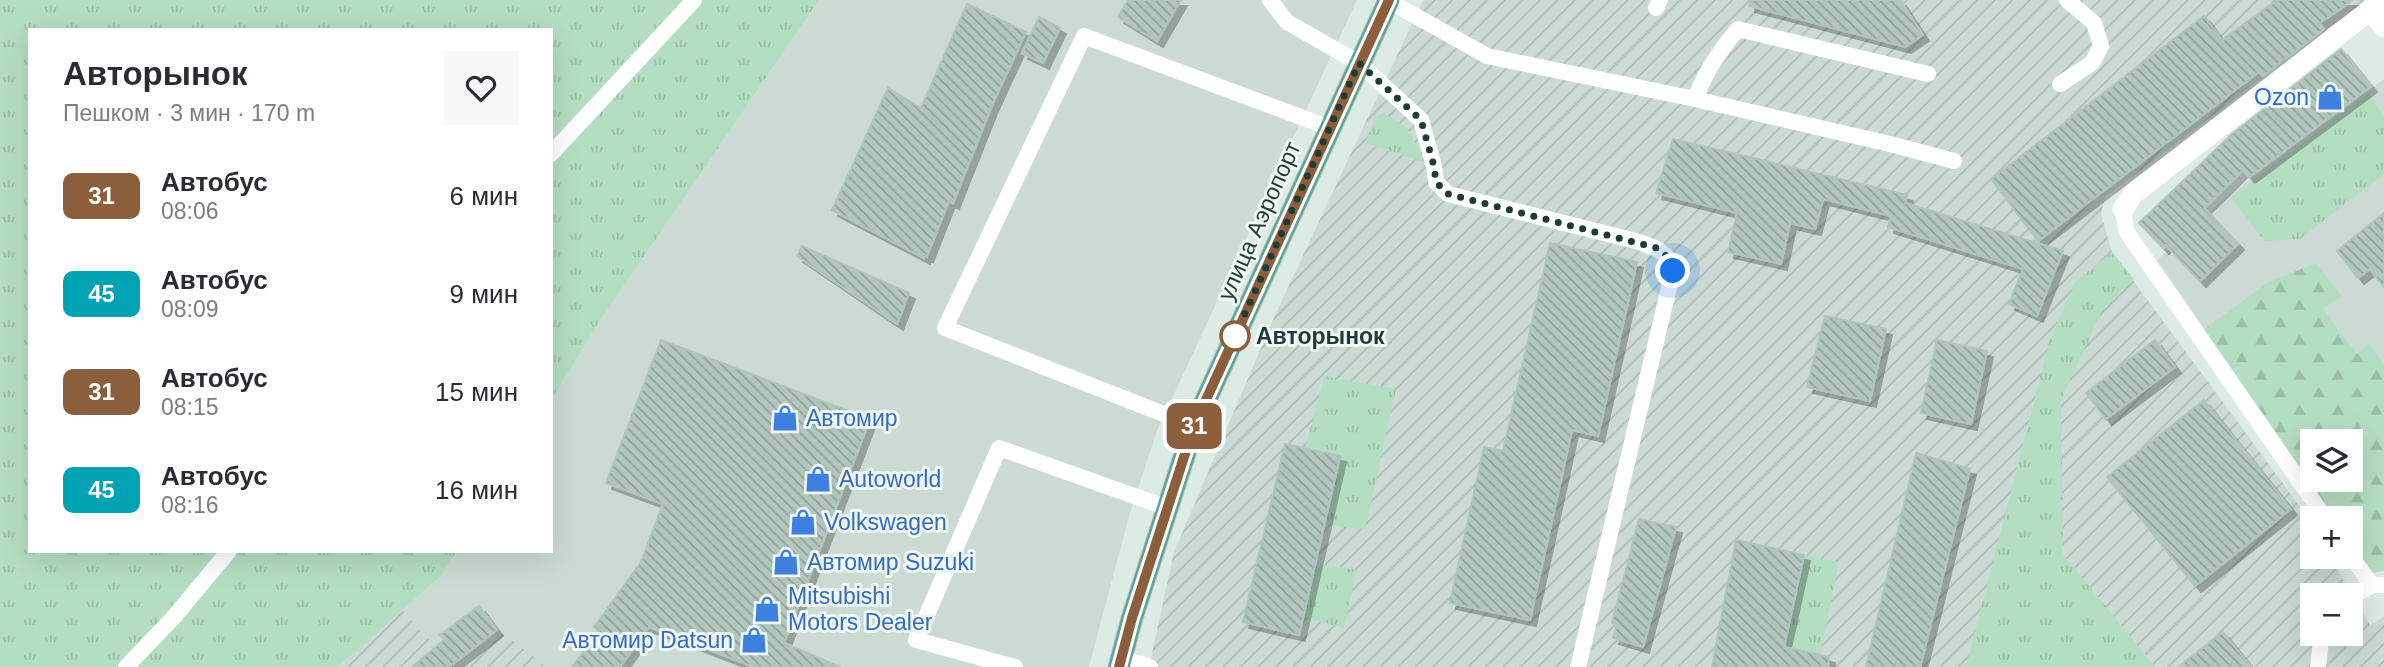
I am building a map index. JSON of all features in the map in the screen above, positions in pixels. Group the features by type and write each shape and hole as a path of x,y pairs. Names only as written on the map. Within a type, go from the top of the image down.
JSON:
{"main road":[{"name":"улица Аэропорт","path":"1120,662 1194,426 1389,1"}],"street":[{"path":"2123,209 2133,194 2377,5 2384,27"}],"lane":[{"path":"553,152 694,0"},
{"path":"1270,0 1287,22 1359,63 1421,120 1436,182 1448,194 1636,241 1657,248 1671,260 1673,271 1578,667"},
{"path":"2060,84 2092,63 2101,46 2094,23 2067,0"},
{"path":"1389,1 1488,56 1695,99 1954,161"},
{"path":"1695,99 1717,52 1738,29 1928,74"},
{"path":"1194,426 944,328 1084,36 1329,128"},
{"path":"2123,209 2126,231 2317,506"},
{"path":"1015,667 916,640 999,448 1168,508"},
{"path":"126,667 173,618 227,553"},
{"path":"2363,569 2378,585"},
{"path":"2318,667 2321,646"},
{"path":"1120,662 1150,667"}],"shaded area":[{"path":"819,0 1357,0 1157,431 1129,516 1089,667 547,667 500,631 454,667 402,610 442,575 456,553 553,553 553,397 598,324"},
{"path":"1423,0 2366,0 2105,197 2101,213 2112,252 2300,507 2300,569 2337,569 2345,583 2300,583 2300,646 2363,646 2363,613 2370,625 2384,617 2384,667 1149,667 1174,552 1276,313"},
{"path":"2384,79 2384,571 2363,552 2363,506 2327,506 2317,492 2363,492 2363,429 2300,429 2300,467 2157,260 2224,199"},
{"path":"402,610 454,667 338,667"},
{"path":"500,631 547,667 454,667"}],"green space":[{"path":"0,0 819,0 598,324 553,397 553,28 28,28 28,553 456,553 442,575 338,667 0,667"},
{"path":"2368,93 2384,116 2384,174 2300,239 2264,241 2231,198"},
{"path":"1384,113 1407,127 1426,163 1365,143 1376,116"},
{"path":"2112,252 2134,279 2102,311 2061,400 2063,554 2155,667 1966,667 2050,339 2075,282"},
{"path":"2316,263 2342,296 2323,309 2357,354 2369,343 2384,364 2384,571 2372,573 2363,560 2363,506 2327,506 2317,492 2363,492 2363,429 2300,429 2300,468 2204,329 2267,283"},
{"path":"1325,376 1396,389 1365,530 1324,524 1340,456 1305,448"},
{"path":"1804,555 1839,562 1820,655 1784,647"},
{"path":"1316,563 1356,570 1344,628 1303,617"}],"building":[{"path":"1128,0 1181,0 1157,41 1118,17"},
{"path":"1750,0 1900,0 1923,35 1905,47 1749,6"},
{"path":"2277,0 2353,0 2320,23 2324,29 2263,76 2259,72 2038,241 1991,179 2204,16 2222,40"},
{"path":"967,4 1026,32 993,103 953,203 949,201 924,258 832,210 888,88 921,108"},
{"path":"1039,17 1060,28 1043,63 1022,53"},
{"path":"2341,49 2371,86 2249,177 2243,170 2204,208 2238,244 2200,281 2166,245 2163,248 2139,223 2232,134"},
{"path":"1673,139 1907,195 1905,203 2063,251 2037,316 2009,304 2023,269 1888,227 1891,216 1823,199 1815,229 1790,223 1781,264 1728,252 1737,213 1656,193"},
{"path":"2384,213 2384,287 2370,269 2358,278 2337,251"},
{"path":"1550,243 1637,262 1598,436 1572,430 1530,620 1450,603 1484,447 1503,451"},
{"path":"802,246 909,293 897,324 797,256"},
{"path":"1825,316 1886,329 1870,401 1807,387"},
{"path":"661,340 870,419 784,643 840,667 754,667 649,627 620,667 572,667 599,631 594,627 641,562 663,504 606,483"},
{"path":"1937,340 1987,351 1971,424 1921,413"},
{"path":"2155,340 2175,367 2106,419 2086,393"},
{"path":"2204,400 2291,509 2195,586 2107,477"},
{"path":"1285,444 1340,456 1299,635 1243,622"},
{"path":"1916,453 1970,469 1920,667 1866,667"},
{"path":"1639,519 1676,527 1643,647 1613,638 1617,625 1612,623"},
{"path":"1736,540 1804,555 1784,647 1829,657 1828,667 1712,667"},
{"path":"479,606 497,630 449,667 412,667 444,640 440,635"},
{"path":"2223,632 2251,667 2178,667"}],"bus line":[{"name":"31","path":"1119,667 1132,618 1194,426 1389,0"}],"place":[{"name":"Ozon","path":"2330,97"},
{"name":"Авторынок","path":"1235,336"},
{"name":"Автомир","path":"785,418"},
{"name":"Autoworld","path":"818,479"},
{"name":"Volkswagen","path":"803,522"},
{"name":"Автомир Suzuki","path":"786,562"},
{"name":"Mitsubishi Motors Dealer","path":"767,609"},
{"name":"Автомир Datsun","path":"754,640"}],"route":[{"path":"1235,336 1232,342 1359,63 1421,120 1436,182 1448,194 1657,248 1671,260 1673,271"}]}
